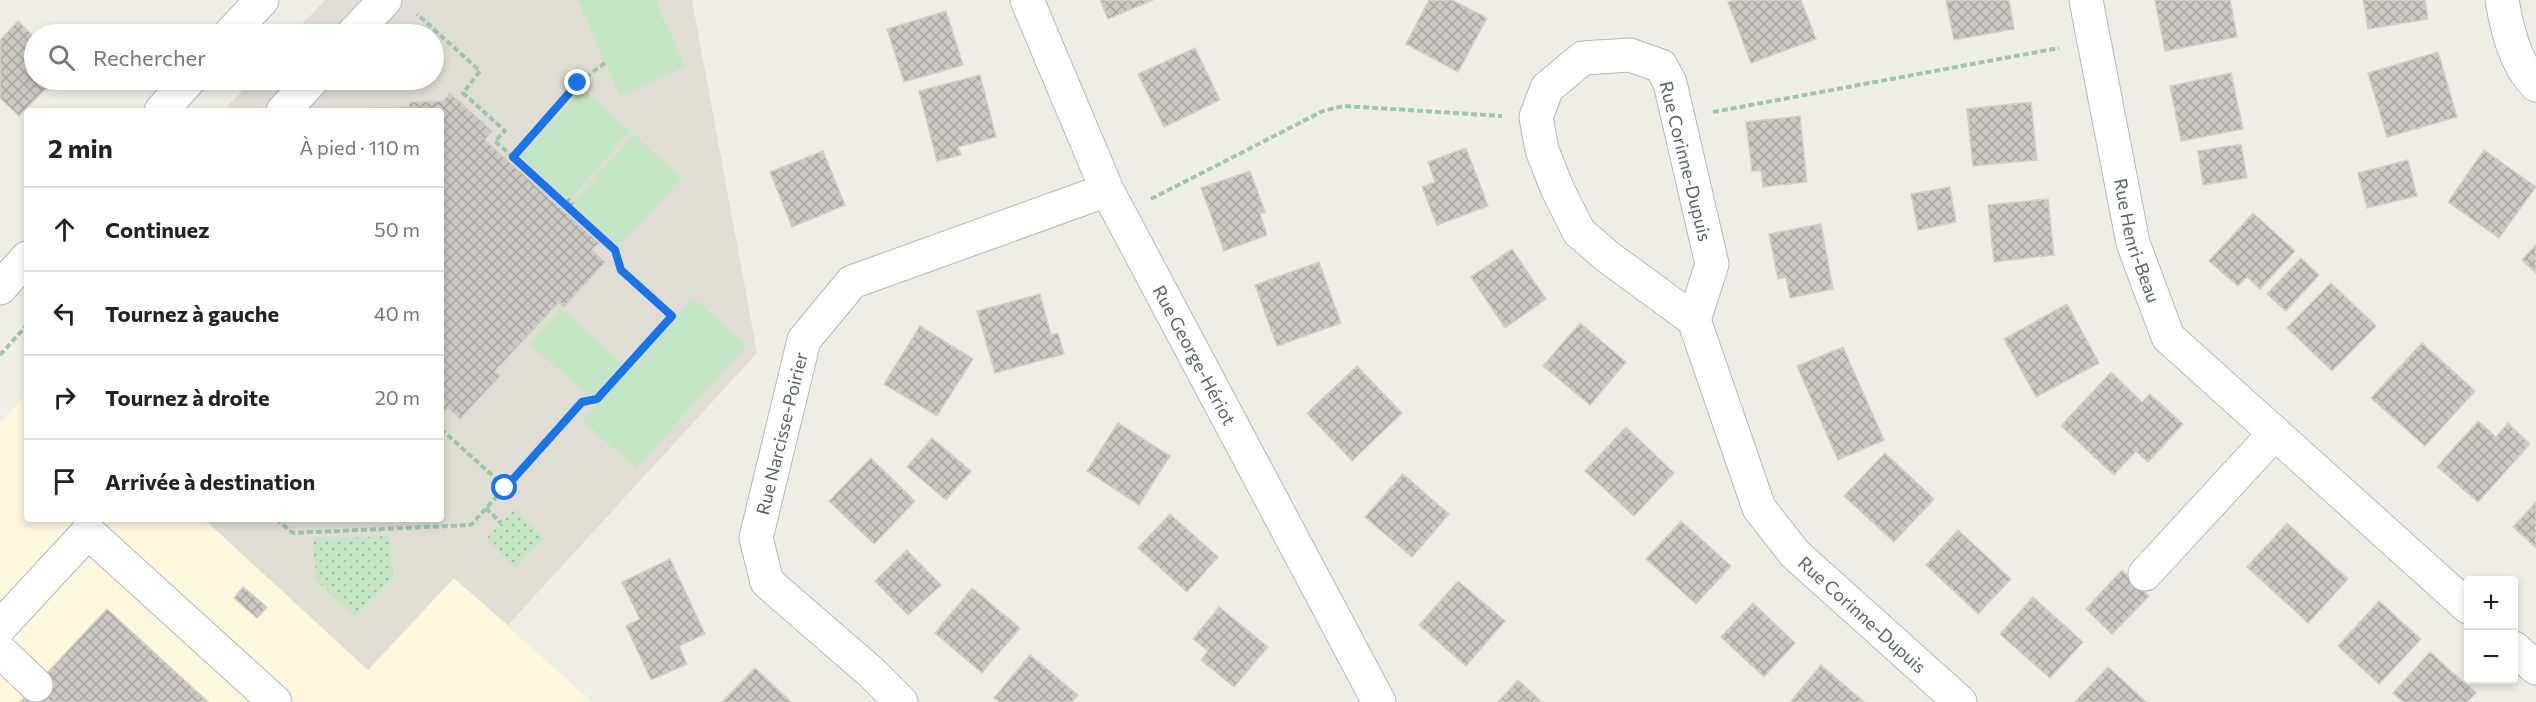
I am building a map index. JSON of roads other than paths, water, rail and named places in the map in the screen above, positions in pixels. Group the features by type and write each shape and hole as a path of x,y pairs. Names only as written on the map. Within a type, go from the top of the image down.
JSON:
{"street":[{"path":"239,24 262,0"},
{"name":"Rue George-Hériot","path":"1027,0 1107,190 1379,702"},
{"name":"Rue Henri-Beau","path":"2086,0 2133,243 2169,337 2464,603"},
{"path":"2502,0 2508,32 2528,77 2536,85"},
{"path":"369,24 398,5"},
{"name":"Rue Corinne-Dupuis","path":"1694,320 1712,264 1670,83 1661,66 1630,55 1583,58 1547,88 1536,117 1542,150 1557,188 1579,232 1608,257 1694,320 1759,508 1795,554 1960,702"},
{"path":"163,108 180,90"},
{"path":"286,108 303,90"},
{"name":"Rue Narcisse-Poirier","path":"902,702 767,582 756,538 804,340 852,282 1107,190"},
{"path":"2145,574 2275,433"},
{"path":"0,627 88,532 275,702"},
{"path":"0,651 36,685"},
{"path":"2518,652 2536,668"}]}
